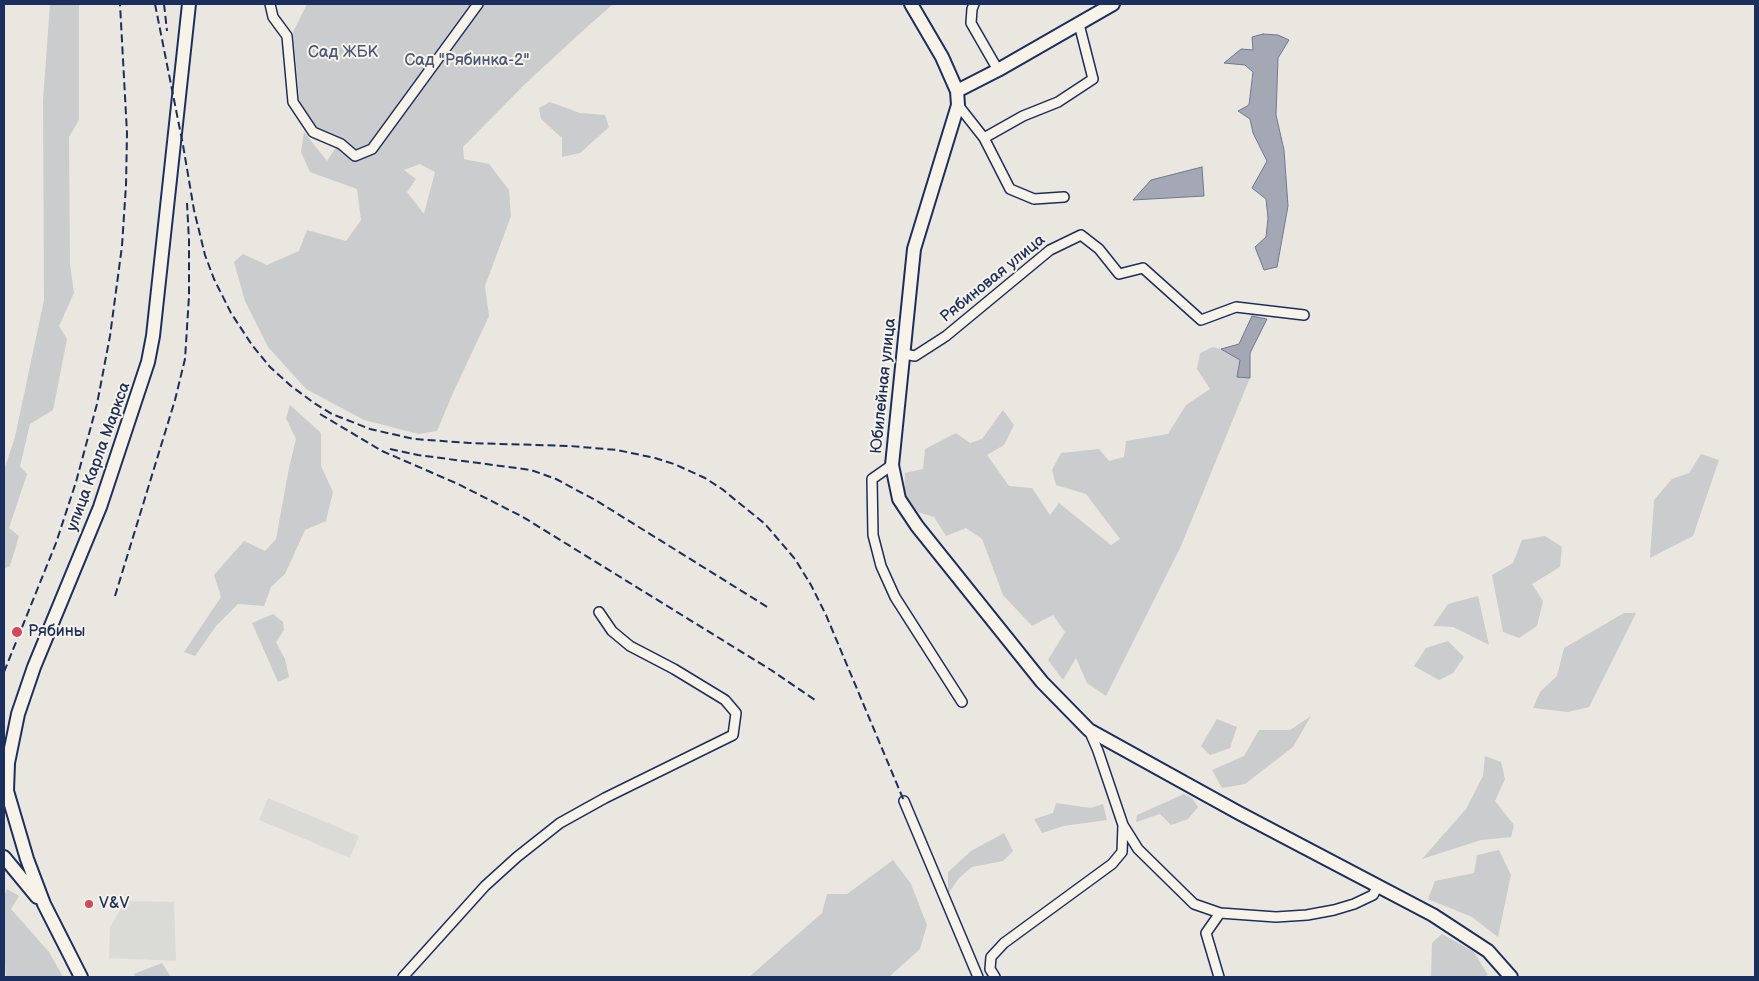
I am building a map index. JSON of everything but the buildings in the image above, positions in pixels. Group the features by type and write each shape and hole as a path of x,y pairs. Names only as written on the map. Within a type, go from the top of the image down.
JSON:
{"street":[{"name":"улица Карла Маркса","path":"44,904 11,810 7,791 8,763 21,704 34,667 100,507 148,362 153,336 189,4"},
{"path":"270,4 273,17 287,36 293,102 313,132 341,144 355,156 372,150 478,4"},
{"name":"Юбилейная улица","path":"912,4 942,57 957,91 958,105 914,249 892,465 898,499 1042,682 1089,730 1433,915 1488,951 1511,977"},
{"path":"974,4 971,23 998,70"},
{"path":"957,91 998,70 1113,4"},
{"path":"984,138 1023,116 1058,102 1093,79 1078,24"},
{"path":"958,105 984,138 1010,189 1034,200 1064,196"},
{"name":"Рябиновая улица","path":"904,354 916,356 946,336 1050,250 1081,235 1099,249 1119,274 1143,268 1201,320 1236,307 1304,315"},
{"path":"892,465 872,479 873,535 881,566 895,596 962,702"},
{"path":"403,977 485,886 517,857 560,823 605,798 733,735 736,713 725,700 674,669 630,646 612,631 599,612"},
{"path":"1089,730 1123,825 1138,849 1194,904 1220,914 1307,915 1334,910 1373,896 1378,886"},
{"path":"904,801 978,977"},
{"path":"995,977 990,969 991,957 1004,943 1112,864 1122,852 1123,825"},
{"path":"4,857 44,904 81,977"},
{"path":"1219,977 1206,933 1220,914"}],"shaded area":[{"path":"1263,34 1278,35 1289,40 1278,58 1276,115 1284,150 1288,206 1277,267 1264,270 1255,247 1266,237 1268,218 1266,199 1252,188 1267,161 1253,133 1250,119 1238,111 1249,105 1253,72 1245,65 1224,63 1241,49 1253,50 1252,37"},
{"path":"1202,167 1204,196 1133,200 1151,180"},
{"path":"1252,316 1267,319 1250,353 1250,378 1237,377 1240,360 1221,349 1239,344"},
{"path":"268,798 359,836 350,858 259,820"},
{"path":"125,901 174,902 176,961 109,958 110,927"}],"green space":[{"path":"50,4 79,4 79,120 69,137 70,264 74,293 59,326 67,339 53,410 30,424 20,466 27,474 9,528 19,536 10,566 4,569 4,470 15,437 44,300 43,100"},
{"path":"307,4 613,4 524,85 463,147 464,159 489,164 509,190 511,216 485,286 489,316 437,431 419,434 364,420 306,389 268,347 245,301 234,262 243,254 267,265 299,251 307,230 346,241 361,220 357,189 310,172 301,152 304,132 327,161 341,140 312,126 300,106 293,32","holes":["420,164 435,172 424,214 407,192 416,179 404,170"]},
{"path":"550,102 580,113 605,115 609,127 580,153 562,157 562,138 541,119 539,108"},
{"path":"1213,347 1221,349 1240,360 1237,377 1250,378 1181,546 1106,696 1087,683 1076,658 1063,680 1048,660 1065,632 1053,615 1032,626 1003,595 982,539 966,528 946,536 934,517 918,512 904,494 905,473 923,469 925,449 956,433 970,443 982,439 1003,410 1014,425 1004,445 987,455 1009,486 1032,488 1050,515 1059,503 1111,545 1120,539 1086,494 1056,485 1052,470 1061,453 1099,449 1109,461 1124,457 1126,441 1168,434 1186,405 1210,389 1197,369 1200,353"},
{"path":"290,405 321,433 321,466 333,492 326,521 305,530 285,574 271,587 264,606 238,604 216,626 195,656 184,652 221,597 214,575 244,541 265,551 276,539 296,439 286,418"},
{"path":"1701,454 1719,460 1693,536 1650,558 1654,500 1672,479 1689,473"},
{"path":"1545,536 1562,547 1560,567 1532,584 1543,601 1537,626 1519,638 1503,632 1492,575 1513,563 1522,540"},
{"path":"1478,596 1489,645 1453,627 1433,626 1448,604"},
{"path":"1624,613 1636,613 1589,707 1568,712 1533,708 1540,692 1557,676 1564,648"},
{"path":"273,614 283,622 284,630 276,642 285,659 289,677 278,682 252,623"},
{"path":"1448,641 1464,657 1453,673 1439,680 1414,666 1426,648"},
{"path":"1311,716 1293,747 1245,784 1222,788 1212,770 1244,756 1259,730 1290,730"},
{"path":"1217,719 1237,727 1230,748 1210,755 1201,746"},
{"path":"1485,756 1501,762 1505,779 1495,801 1514,825 1511,837 1481,840 1422,859 1466,809 1483,776"},
{"path":"1184,794 1192,798 1198,807 1188,819 1171,825 1160,814 1136,822 1137,815"},
{"path":"1056,803 1091,808 1103,804 1107,820 1064,826 1042,833 1034,819 1053,813"},
{"path":"1004,833 1013,851 1003,861 972,867 959,878 948,894 948,872 971,851"},
{"path":"1499,850 1511,875 1498,937 1472,917 1428,899 1435,881 1474,873 1477,855"},
{"path":"893,860 911,884 927,925 920,949 889,977 749,977 822,913 827,894 847,894"},
{"path":"7,889 19,896 11,909 49,952 63,977 6,977 4,895"},
{"path":"1442,934 1474,952 1488,975 1484,977 1431,977 1432,943"},
{"path":"162,963 171,977 135,977 134,974"}],"railway":[{"path":"4,672 56,543 76,482 97,404 110,336 122,246 126,185 127,133 120,4"},
{"path":"155,4 194,210 205,255 214,279 231,313 252,345 270,367 314,403 332,414 370,429 414,439 617,450 674,464 705,478 722,489 765,524 795,559 811,585 826,615 904,801"},
{"path":"164,4 167,31"},
{"path":"115,596 175,400 185,359 189,296 187,203"},
{"path":"320,414 382,451 458,484 523,517 771,670 815,700"},
{"path":"390,449 418,455 531,470 556,479 597,501 769,608"}],"place":[{"name":"Рябины","path":"17,632"},
{"name":"V&V","path":"89,904"}],"park label":[{"name":"Сад ЖБК","path":"343,53"},
{"name":"Сад \"Рябинка-2\"","path":"467,61"}]}
